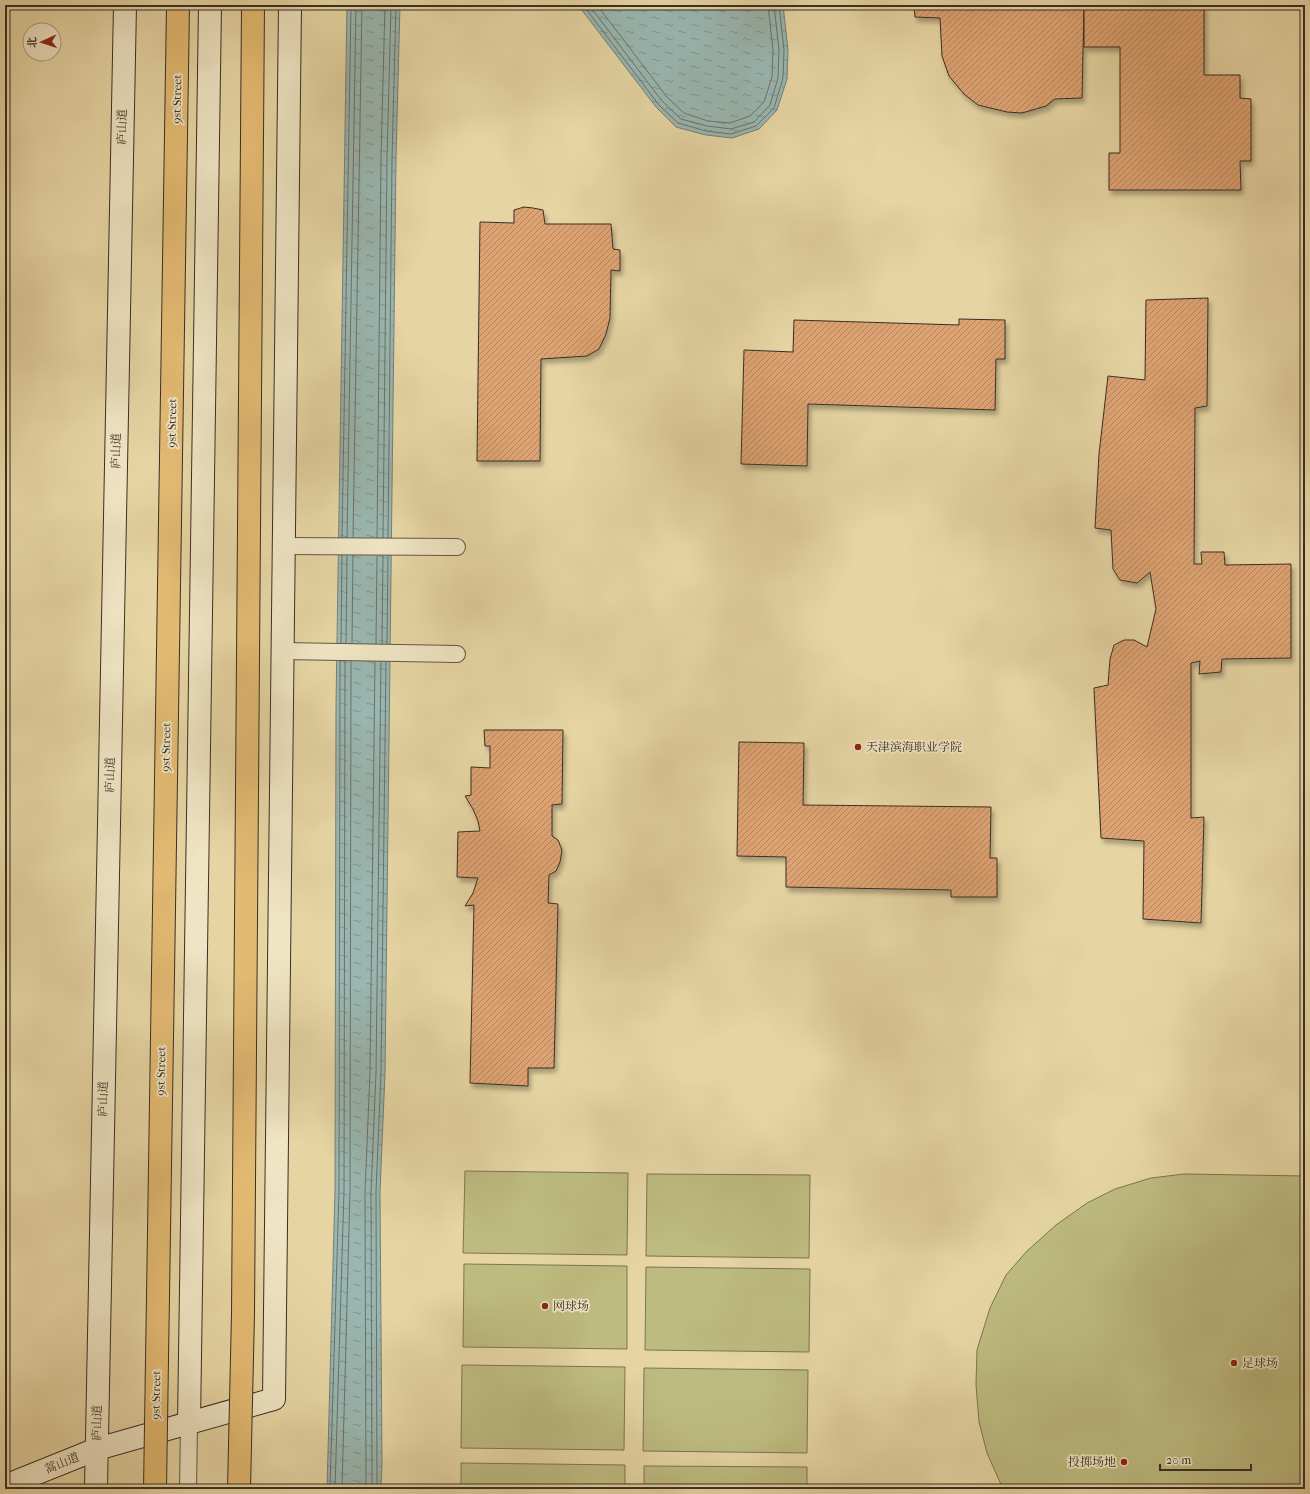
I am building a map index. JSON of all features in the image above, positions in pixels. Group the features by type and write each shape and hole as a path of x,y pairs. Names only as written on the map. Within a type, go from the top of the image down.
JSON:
{"main road":[{"name":"9st Street","path":"155,1489 178,5"},
{"path":"239,1489 243,1305 253,5"}],"street":[{"name":"庐山道","path":"125,5 97,1449 274,1399 290,5"},
{"path":"189,1423 210,5"},
{"name":"蒿山道","path":"5,1486 97,1449"},
{"path":"96,1489 97,1449"}],"lane":[{"path":"284,546 457,548"},
{"path":"283,651 457,654"},
{"path":"188,1489 189,1423"}],"shaded area":[{"path":"465,1171 628,1173 627,1255 463,1253"},
{"path":"647,1174 810,1175 809,1258 646,1256"},
{"path":"1184,1174 1305,1176 1305,1489 1003,1489 987,1453 979,1422 976,1385 977,1350 990,1308 1006,1275 1027,1251 1056,1225 1087,1203 1115,1189 1151,1178"},
{"name":"网球场","path":"464,1264 627,1266 627,1349 463,1347"},
{"path":"646,1267 810,1269 809,1352 645,1350"},
{"path":"462,1365 625,1367 624,1450 461,1448"},
{"path":"644,1368 808,1370 807,1453 643,1451"},
{"path":"461,1463 625,1465 625,1489 461,1489"},
{"path":"644,1466 807,1467 807,1489 644,1489"}],"water":[{"path":"347,5 400,5 396,159 385,1073 380,1192 381,1489 327,1489 335,1191 336,704"},
{"path":"578,5 783,5 788,50 787,79 777,110 759,129 732,138 706,135 676,127 656,107"}],"building":[{"path":"914,5 1084,5 1082,98 1055,99 1046,106 1022,113 1007,112 978,105 964,94 949,76 942,56 940,18 915,17"},
{"path":"1084,5 1204,5 1204,75 1240,75 1240,98 1251,99 1251,161 1240,161 1241,190 1109,190 1109,153 1120,153 1120,47 1084,47"},
{"path":"524,207 543,210 545,224 611,224 613,249 620,250 620,271 611,270 610,318 606,334 599,349 587,356 541,359 540,461 477,461 480,222 514,223 514,210"},
{"path":"1208,298 1207,406 1195,408 1194,564 1202,564 1201,552 1224,552 1225,565 1291,564 1291,658 1222,659 1221,672 1199,674 1200,661 1191,663 1191,818 1204,817 1201,923 1143,919 1144,841 1101,838 1094,688 1108,685 1110,659 1114,645 1124,640 1134,640 1147,647 1156,609 1150,572 1137,583 1120,580 1113,569 1111,530 1095,528 1099,454 1108,376 1145,380 1146,300"},
{"path":"959,319 1005,320 1005,359 996,359 995,410 808,404 807,466 741,464 744,350 793,352 794,320 959,325"},
{"path":"484,730 563,730 562,804 552,805 552,836 558,840 562,850 560,862 556,871 549,875 548,903 558,904 554,1068 528,1068 528,1086 470,1083 474,905 465,906 473,893 478,878 457,877 458,832 480,831 473,809 465,796 471,795 471,767 490,768 490,746 485,746"},
{"path":"739,742 804,743 803,805 991,807 990,858 997,858 997,897 951,897 951,890 786,887 786,857 737,856"}],"place":[{"name":"天津滨海职业学院","path":"858,747"},
{"name":"网球场","path":"545,1306"},
{"name":"足球场","path":"1234,1363"},
{"name":"投掷场地","path":"1124,1462"}]}
